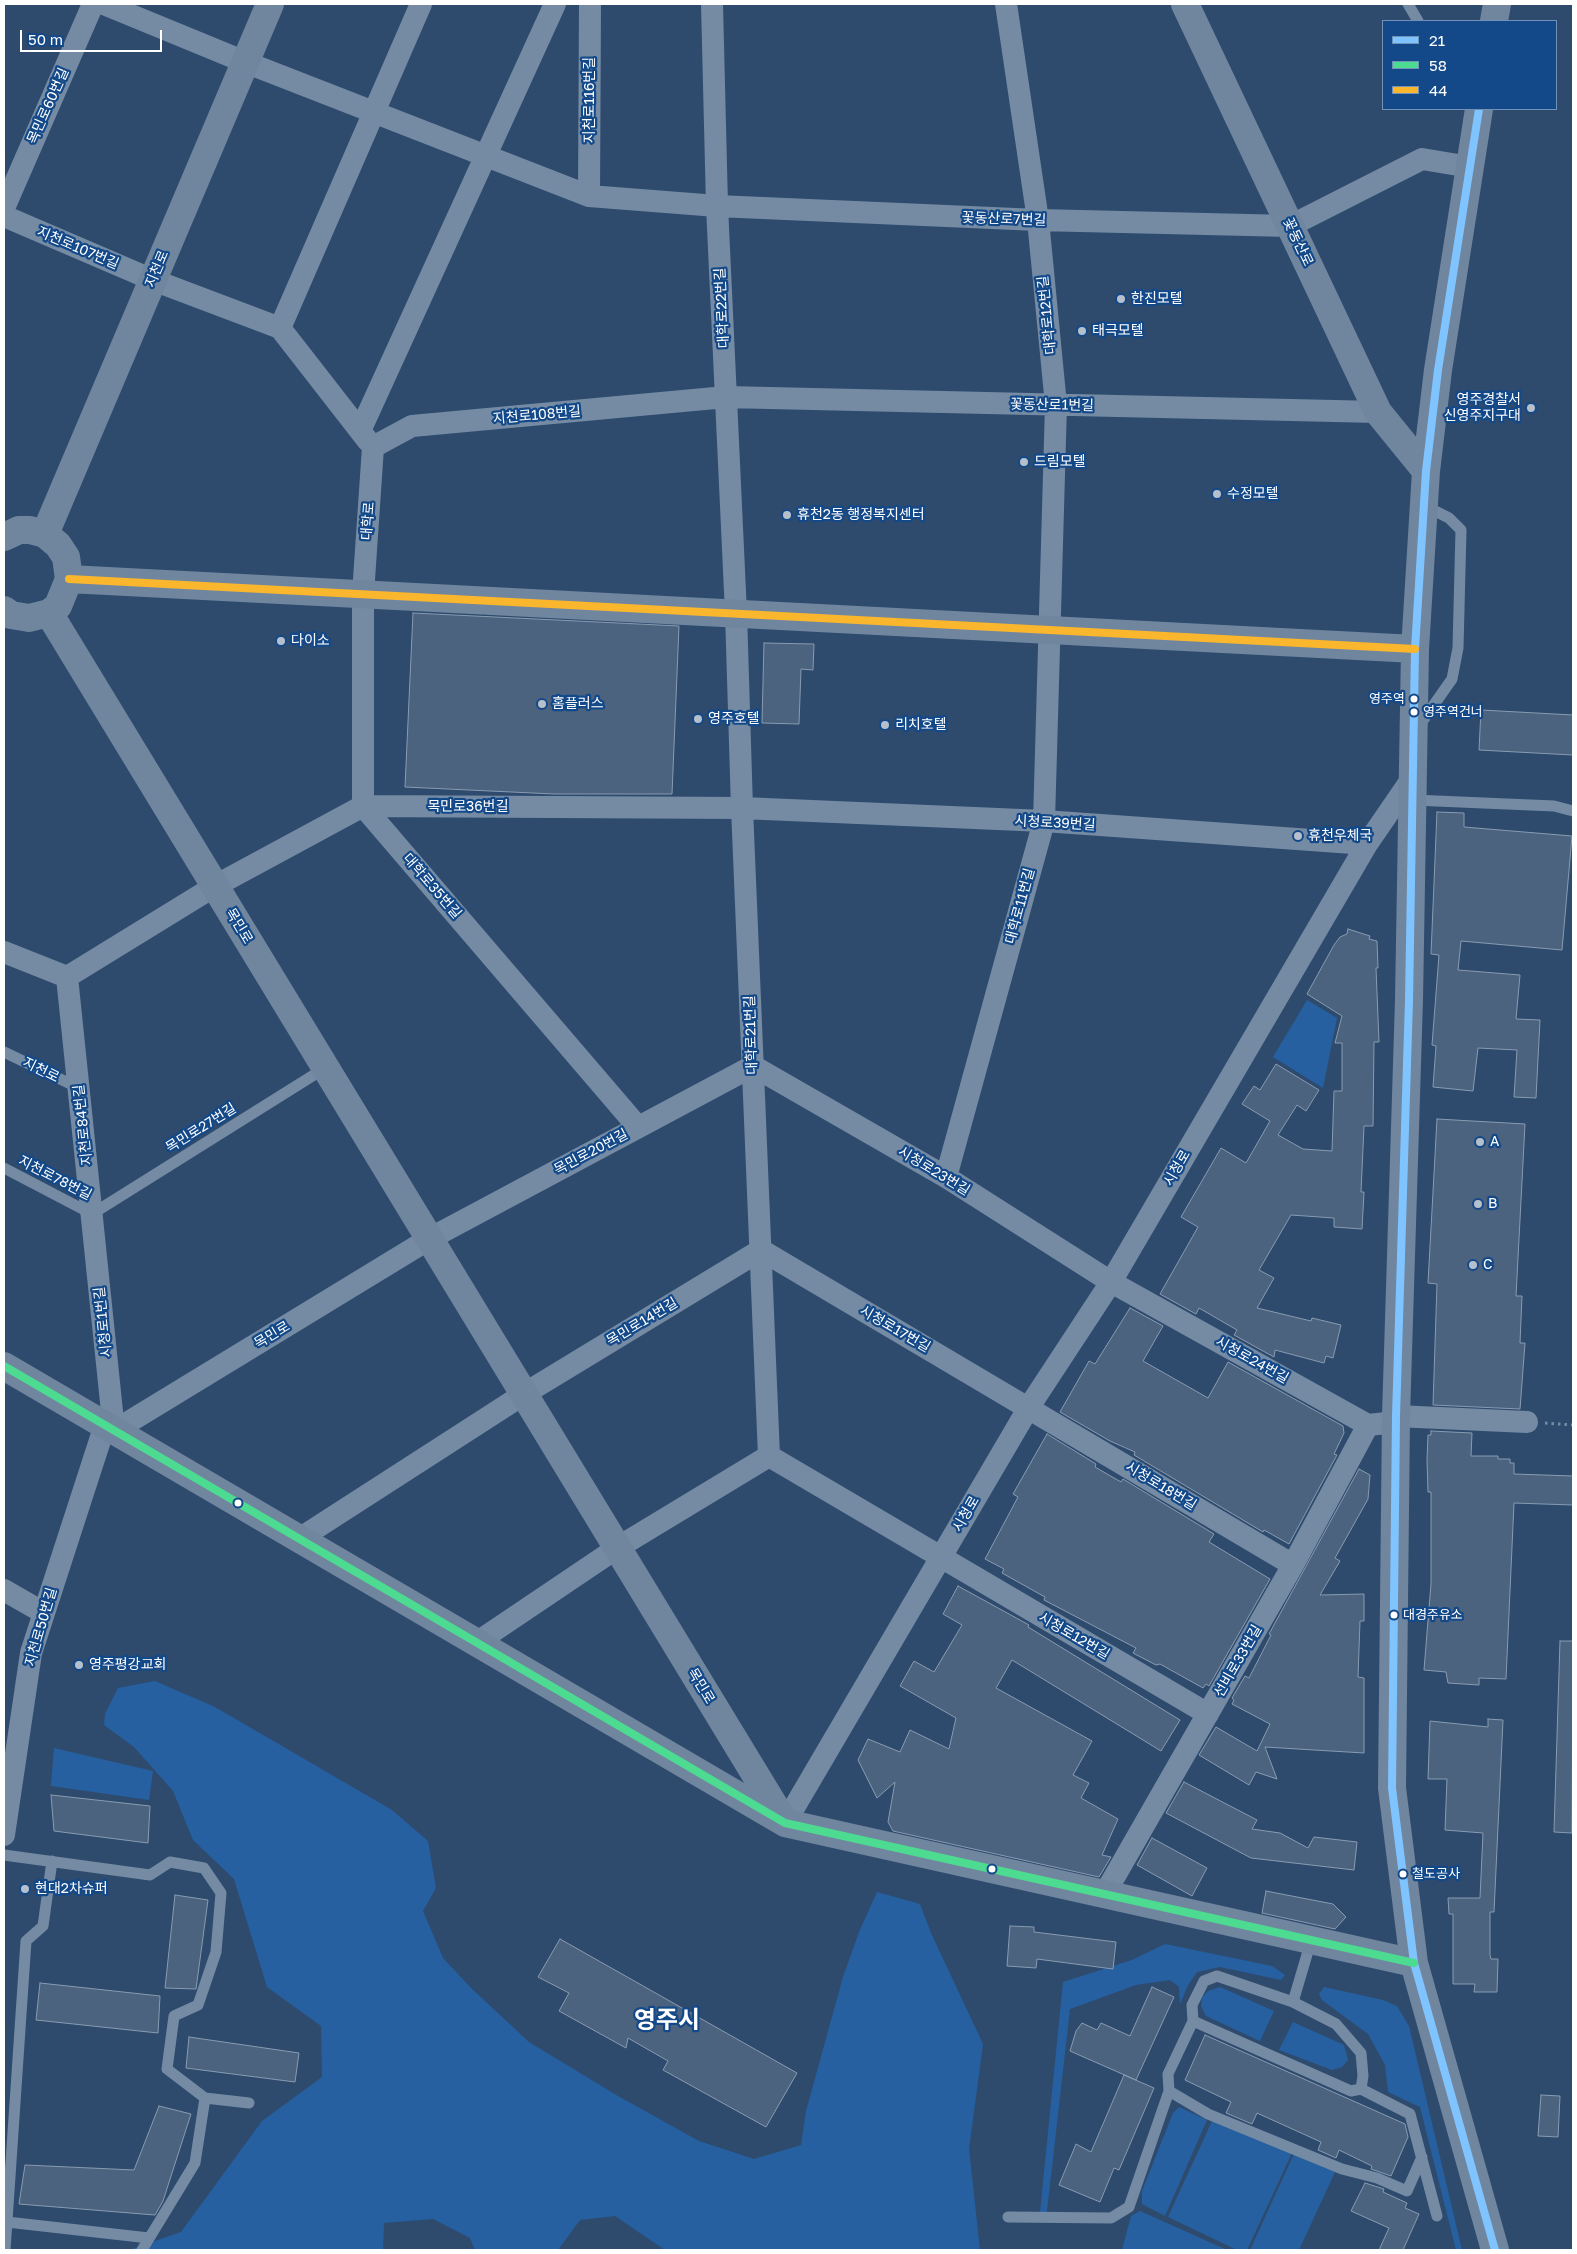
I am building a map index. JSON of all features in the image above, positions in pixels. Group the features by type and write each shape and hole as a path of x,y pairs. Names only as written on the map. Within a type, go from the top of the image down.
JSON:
{"main road":[{"name":"지천로","path":"45,534 270,4"},
{"name":"꽃동산로","path":"1185,4 1378,412 1426,471"},
{"path":"1494,20 1497,4"},
{"path":"1474,114 1470,167 1438,370 1426,471 1415,649 1396,1419 1392,1788 1414,1963 1495,2250"},
{"path":"4,537 19,530 30,530 45,534 58,545 66,557 69,579 58,606 49,613 29,618 6,619"},
{"path":"69,579 1415,649"},
{"name":"목민로","path":"49,613 785,1824"},
{"path":"4,1366 785,1824 1414,1963"}],"street":[{"name":"목민로60번길","path":"4,208 93,4"},
{"path":"104,4 245,62 589,196 717,206"},
{"path":"280,328 421,4"},
{"path":"153,280 280,328 366,439 485,156 555,4"},
{"name":"지천로116번길","path":"589,196 590,4"},
{"name":"대학로22번길","path":"712,4 717,206 736,613"},
{"name":"대학로12번길","path":"1006,4 1038,220 1056,405 1051,629"},
{"path":"1290,226 1422,159 1470,167"},
{"name":"꽃동산로7번길","path":"717,206 1038,220 1290,226"},
{"name":"지천로107번길","path":"4,216 153,280"},
{"name":"지천로108번길","path":"366,439 412,426 726,397"},
{"name":"꽃동산로1번길","path":"726,397 1378,412"},
{"name":"대학로","path":"363,594 366,439"},
{"path":"363,594 364,806"},
{"name":"대학로21번길","path":"736,613 742,808 769,1456"},
{"name":"대학로11번길","path":"946,1177 1044,821 1051,629"},
{"name":"시청로","path":"785,1824 1029,1407 1111,1282 1367,844 1413,788"},
{"name":"목민로36번길","path":"215,886 364,806 742,808"},
{"name":"대학로35번길","path":"364,806 638,1127"},
{"name":"시청로39번길","path":"742,808 1044,821 1367,844"},
{"path":"4,952 67,977 215,886"},
{"name":"지천로84번길","path":"67,977 92,1214"},
{"name":"목민로20번길","path":"429,1239 753,1066"},
{"name":"시청로23번길","path":"753,1066 946,1177 1111,1282"},
{"name":"시청로1번길","path":"92,1214 110,1428"},
{"name":"목민로","path":"110,1428 429,1239"},
{"name":"목민로14번길","path":"524,1394 761,1250"},
{"name":"시청로17번길","path":"761,1250 1029,1407"},
{"name":"시청로24번길","path":"1111,1282 1368,1425"},
{"path":"298,1538 524,1394"},
{"name":"시청로18번길","path":"1029,1407 1293,1565"},
{"path":"1368,1425 1396,1419 1527,1422"},
{"name":"선비로33번길","path":"1104,1895 1293,1565 1368,1425"},
{"name":"지천로50번길","path":"4,1835 31,1653 110,1428"},
{"path":"476,1643 617,1548 769,1456 940,1558"},
{"name":"시청로12번길","path":"940,1558 1208,1714"},
{"path":"4,1590 44,1613"}],"lane":[{"path":"1408,4 1417,20"},
{"path":"1414,734 1452,678 1458,648 1461,530 1449,518 1424,506"},
{"path":"1413,788 1554,806 1573,811"},
{"name":"지천로","path":"4,1052 79,1088"},
{"name":"목민로27번길","path":"92,1214 326,1068"},
{"name":"지천로78번길","path":"4,1168 92,1214"},
{"path":"4,1855 150,1875 170,1862 204,1868 221,1893 216,1952 198,2005 174,2016 167,2069 205,2098 249,2103"},
{"path":"5,2250 26,1941 43,1926 52,1861"},
{"path":"1293,2002 1311,1941"},
{"path":"1008,2217 1111,2218 1129,2207 1169,2090 1168,2074 1193,2021 1192,2005 1204,1981 1217,1976 1293,2002 1336,2024 1361,2053 1363,2076 1361,2089"},
{"path":"1193,2021 1351,2091 1361,2089 1410,2114 1437,2216"},
{"path":"1169,2090 1208,2114 1342,2169 1377,2178 1407,2191 1422,2157"},
{"path":"142,2250 195,2163 205,2098"},
{"path":"7,2222 149,2238"}],"path":[{"path":"1527,1422 1573,1425"}],"shaded area":[{"path":"1307,1000 1337,1018 1323,1088 1273,1057"},
{"path":"155,1681 215,1707 392,1810 428,1841 436,1888 423,1911 443,1958 471,1988 529,2042 618,2096 699,2141 754,2159 801,2145 806,2111 843,1977 859,1932 877,1892 920,1904 931,1933 983,2044 969,2149 980,2250 665,2250 615,2216 580,2220 558,2250 475,2250 470,2238 433,2219 384,2223 383,2250 129,2250 181,2232 262,2121 322,2077 321,2026 267,1987 234,1879 193,1840 173,1791 134,1747 104,1725 105,1714 118,1688"},
{"path":"54,1748 153,1771 149,1800 51,1786"},
{"path":"1165,1944 1272,1966 1285,1975 1281,1980 1220,1967 1197,1972 1188,1985 1180,2004 1179,1987 1170,1980 1136,1985 1070,2009 1047,2211 1045,2215 1040,2212 1063,1982 1132,1960"},
{"path":"1220,1987 1274,2011 1260,2041 1206,2016 1201,2006 1202,1998 1208,1991"},
{"path":"1324,1987 1383,2000 1397,2006 1409,2026 1462,2250 1456,2250 1420,2107 1388,2092 1385,2065 1368,2034 1322,2000 1319,1994"},
{"path":"1293,2022 1344,2045 1348,2060 1342,2067 1332,2070 1279,2050"},
{"path":"1179,2107 1207,2120 1165,2216 1142,2204 1142,2191 1173,2113"},
{"path":"1212,2121 1292,2153 1247,2250 1237,2250 1168,2217"},
{"path":"1294,2154 1335,2172 1299,2250 1250,2250"},
{"path":"1140,2211 1227,2250 1122,2250 1131,2216"}],"building":[{"name":"홈플러스","path":"413,613 679,626 672,794 554,794 405,787"},
{"path":"764,643 814,644 813,670 801,669 799,724 762,723"},
{"path":"1481,710 1573,715 1573,755 1479,750"},
{"path":"1437,812 1464,813 1464,827 1572,836 1562,950 1461,941 1458,970 1520,975 1516,1019 1540,1020 1536,1098 1514,1097 1517,1050 1478,1048 1473,1091 1433,1087 1436,1046 1432,1045 1439,955 1431,954"},
{"path":"1348,929 1370,936 1369,939 1377,941 1378,968 1376,968 1379,1042 1374,1042 1373,1126 1364,1126 1361,1192 1364,1192 1362,1229 1334,1227 1334,1218 1291,1215 1259,1270 1274,1278 1257,1308 1311,1321 1312,1318 1341,1325 1333,1358 1326,1356 1324,1363 1275,1350 1274,1357 1234,1335 1237,1330 1199,1308 1196,1314 1160,1294 1198,1227 1181,1217 1221,1148 1246,1163 1270,1121 1242,1104 1254,1086 1260,1090 1276,1064 1319,1090 1306,1111 1297,1105 1278,1135 1303,1149 1332,1151 1334,1091 1342,1091 1342,1043 1335,1043 1342,1016 1307,994 1334,945 1340,937 1347,934"},
{"path":"1437,1119 1525,1124 1516,1296 1522,1296 1520,1343 1525,1343 1520,1409 1433,1405 1437,1284 1428,1283"},
{"path":"1130,1308 1163,1326 1143,1361 1208,1398 1228,1362 1343,1426 1344,1433 1334,1454 1337,1455 1289,1544 1264,1530 1263,1532 1134,1455 1135,1452 1110,1441 1060,1412 1089,1361 1095,1364"},
{"path":"1431,1431 1472,1433 1471,1456 1498,1456 1498,1459 1510,1459 1510,1463 1514,1463 1514,1474 1573,1476 1573,1505 1514,1503 1506,1679 1479,1678 1479,1685 1448,1683 1446,1672 1424,1670 1431,1584 1431,1492 1428,1492 1427,1460 1428,1435 1431,1435"},
{"path":"1047,1434 1096,1464 1095,1467 1121,1482 1123,1479 1214,1534 1209,1542 1270,1579 1209,1686 1206,1684 1203,1688 1160,1664 1156,1665 1133,1653 1136,1648 1044,1600 1045,1597 1002,1573 1004,1569 985,1559 1018,1497 1013,1494"},
{"path":"1359,1469 1370,1475 1368,1499 1335,1558 1340,1561 1320,1595 1364,1594 1364,1621 1360,1621 1358,1677 1364,1678 1364,1753 1265,1747 1277,1779 1256,1772 1249,1785 1199,1755 1216,1727 1257,1751 1270,1724 1232,1704 1234,1700 1232,1698 1245,1676 1249,1678 1271,1635 1269,1634"},
{"path":"958,1586 1029,1625 1028,1627 1180,1720 1161,1751 1012,1660 996,1688 1092,1741 1073,1775 1089,1783 1081,1798 1118,1819 1102,1855 1111,1857 1099,1877 893,1831 888,1822 895,1782 877,1798 858,1760 868,1739 900,1752 910,1730 949,1749 956,1718 900,1686 914,1661 934,1672 962,1625 943,1614"},
{"path":"1560,1641 1573,1641 1572,1833 1554,1832"},
{"path":"1488,1719 1503,1720 1494,1912 1490,1912 1490,1955 1491,1959 1498,1959 1497,1992 1474,1992 1475,1984 1453,1984 1453,1914 1449,1914 1448,1898 1480,1898 1483,1833 1445,1830 1447,1779 1428,1779 1430,1721 1488,1727"},
{"path":"1184,1782 1257,1820 1252,1829 1280,1833 1308,1848 1314,1837 1357,1842 1354,1870 1251,1858 1166,1813"},
{"path":"51,1795 150,1806 148,1843 54,1831"},
{"path":"1152,1838 1207,1868 1192,1896 1137,1865"},
{"path":"1266,1891 1333,1904 1346,1917 1335,1929 1262,1913"},
{"path":"175,1895 208,1900 196,1989 165,1988"},
{"path":"1010,1926 1034,1927 1034,1932 1116,1942 1113,1969 1037,1959 1036,1968 1007,1966"},
{"path":"560,1939 797,2073 766,2127 663,2070 668,2061 628,2038 626,2048 559,2011 569,1993 538,1977"},
{"path":"40,1983 160,1996 158,2033 36,2020"},
{"path":"1152,1987 1174,1997 1136,2080 1070,2051 1076,2031 1082,2023 1097,2030 1101,2023 1130,2036"},
{"path":"1205,2035 1405,2124 1408,2137 1391,2176 1371,2169 1372,2166 1339,2150 1336,2158 1318,2150 1321,2142 1257,2113 1252,2124 1226,2113 1231,2102 1185,2080"},
{"path":"189,2037 299,2053 295,2082 186,2068"},
{"path":"1124,2075 1154,2088 1119,2170 1114,2168 1100,2202 1059,2185 1076,2144 1091,2152"},
{"path":"1541,2095 1560,2096 1558,2137 1538,2136"},
{"path":"159,2106 191,2114 163,2201 155,2215 19,2204 25,2165 134,2170"},
{"path":"1365,2183 1384,2189 1383,2192 1407,2203 1405,2208 1419,2214 1403,2250 1379,2250 1389,2228 1351,2211"}],"transit line":[{"name":"21","path":"1479,110 1438,370 1426,471 1415,649 1409,1000 1396,1416 1392,1788 1414,1963 1495,2250"},
{"name":"44","path":"69,579 1415,649"},
{"name":"58","path":"4,1366 785,1823 1414,1963"}],"place":[{"name":"한진모텔","path":"1121,299"},
{"name":"태극모텔","path":"1082,331"},
{"name":"영주경찰서 신영주지구대","path":"1531,408"},
{"name":"드림모텔","path":"1024,462"},
{"name":"수정모텔","path":"1217,494"},
{"name":"휴천2동 행정복지센터","path":"787,515"},
{"name":"다이소","path":"281,641"},
{"name":"영주역","path":"1414,699"},
{"name":"홈플러스","path":"542,704"},
{"name":"영주역건너","path":"1414,712"},
{"name":"영주호텔","path":"698,719"},
{"name":"리치호텔","path":"885,725"},
{"name":"휴천우체국","path":"1298,836"},
{"name":"A","path":"1480,1142"},
{"name":"B","path":"1478,1204"},
{"name":"C","path":"1473,1265"},
{"name":"대경주유소","path":"1394,1615"},
{"name":"영주평강교회","path":"79,1665"},
{"name":"철도공사","path":"1403,1874"},
{"name":"현대2차슈퍼","path":"25,1889"}],"district":[{"name":"영주시","path":"667,2020"}]}
